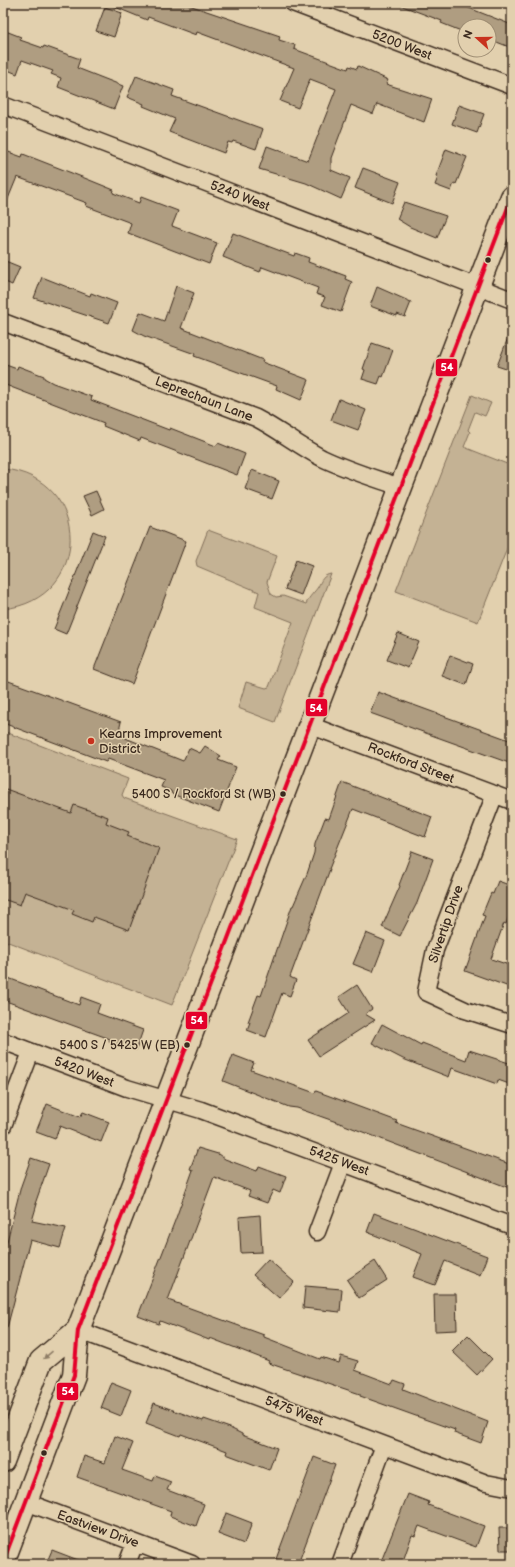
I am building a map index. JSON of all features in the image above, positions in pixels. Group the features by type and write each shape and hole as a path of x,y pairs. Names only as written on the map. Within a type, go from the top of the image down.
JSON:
{"main road":[{"path":"3,1562 74,1375 78,1330 512,197"},
{"path":"3,1461 42,1361 78,1330"}],"street":[{"name":"5200 West","path":"293,3 512,86"},
{"name":"5240 West","path":"3,105 477,288 512,300"},
{"name":"Leprechaun Lane","path":"3,322 256,418 278,429 339,466 400,487"},
{"name":"Rockford Street","path":"309,725 512,801"},
{"name":"Silvertip Drive","path":"495,794 435,950 426,992 466,1010 512,1025"},
{"name":"5420 West","path":"3,1041 127,1088 165,1100"},
{"path":"3,1126 32,1052"},
{"name":"5425 West","path":"165,1100 201,1110 512,1226"},
{"path":"317,1232 344,1163"},
{"name":"5475 West","path":"78,1330 486,1483 512,1488"},
{"path":"340,1564 384,1445"},
{"name":"Eastview Drive","path":"26,1502 192,1564"},
{"path":"127,1564 135,1543"}],"shaded area":[{"path":"472,395 491,403 485,416 475,412 468,430 470,432 464,447 512,466 512,536 478,622 396,591"},
{"path":"3,469 32,477 53,493 66,514 70,539 66,563 53,584 32,601 3,609"},
{"path":"208,530 277,556 267,582 271,594 276,597 283,596 306,604 323,579 331,574 275,722 238,708 246,682 266,688 269,687 293,622 255,607 259,592 197,566 196,561"},
{"path":"3,731 128,779 122,795 124,798 237,839 172,1005 3,940"}],"building":[{"path":"105,3 183,3 280,36 279,40 295,45 294,49 348,69 349,66 357,69 358,66 388,80 386,84 432,99 424,122 377,104 373,114 351,105 331,158 331,170 350,178 341,199 306,183 259,169 267,146 308,161 336,89 310,79 298,108 280,101 294,68 197,32 196,35 148,17 147,20"},
{"path":"456,3 494,18 457,18 457,29 441,23 442,21 397,4"},
{"path":"105,7 122,13 114,37 96,31"},
{"path":"497,19 512,25 512,48 497,42"},
{"path":"3,30 21,37 20,40 43,48 44,46 80,59 77,68 123,86 114,109 58,87 61,78 51,74 53,71 22,60 17,74 3,68"},
{"path":"136,76 174,90 172,96 263,129 256,149 233,141 232,143 228,142 224,153 169,132 175,119 143,106 144,104 127,97"},
{"path":"459,105 484,114 477,133 452,124"},
{"path":"446,149 467,157 456,184 454,183 451,191 435,185 438,177 436,176"},
{"path":"3,150 22,157 23,154 114,190 113,193 139,203 141,197 178,211 172,226 217,243 209,264 128,233 131,223 86,206 87,203 17,177 3,211"},
{"path":"363,168 400,182 392,203 355,188"},
{"path":"404,202 446,216 437,238 410,227 397,219"},
{"path":"233,233 294,256 295,253 309,258 308,262 346,276 345,279 352,282 341,312 322,305 325,297 316,294 318,288 262,267 260,272 223,257"},
{"path":"3,260 20,267 12,285 3,281"},
{"path":"42,277 90,296 91,293 117,303 109,323 34,298"},
{"path":"176,286 194,293 181,328 263,360 262,362 309,380 301,400 276,389 277,386 194,356 195,354 144,336 133,330 140,312 164,321"},
{"path":"377,287 411,302 405,317 397,314 397,316 370,306"},
{"path":"512,330 512,371 497,366"},
{"path":"372,343 393,350 383,377 381,376 378,384 362,379 365,370 363,369"},
{"path":"3,364 17,369 18,366 44,376 44,378 53,383 92,397 91,400 169,430 170,428 216,446 218,443 245,454 237,475 141,438 140,441 103,426 104,423 3,384"},
{"path":"339,399 366,410 358,430 331,420"},
{"path":"252,470 279,481 272,499 245,489"},
{"path":"96,491 104,509 92,515 83,496"},
{"path":"150,527 186,541 132,684 94,669"},
{"path":"93,531 105,536 66,634 54,629"},
{"path":"296,560 312,566 301,595 285,589"},
{"path":"398,633 419,642 408,668 387,660"},
{"path":"450,655 473,664 466,685 442,676"},
{"name":"Kearns Improvement District","path":"3,679 121,722 118,735 183,761 189,748 200,753 205,746 221,756 218,760 236,767 219,812 172,794 171,791 161,787 164,780 108,759 106,762 3,723"},
{"path":"378,692 512,741 512,764 370,713"},
{"path":"342,782 432,817 425,837 353,809 329,869 290,977 296,980 290,996 282,993 266,1037 247,1030 250,1022 248,1022 258,995 261,996 292,906 307,874 314,853 315,844 325,818 329,819"},
{"path":"3,788 71,813 74,805 108,817 106,823 129,832 127,836 159,848 129,930 94,917 92,922 72,914 74,910 25,892 20,905 3,899"},
{"path":"412,851 433,859 417,903 400,936 382,927 400,886 399,885"},
{"path":"498,881 512,886 512,908 506,924 504,923 491,959 512,966 512,988 465,971 485,916 482,915 491,893 493,894"},
{"path":"366,933 385,941 373,972 353,964"},
{"path":"3,976 79,1005 81,997 100,1004 97,1013 143,1030 136,1050 3,1000"},
{"path":"357,985 372,1009 365,1014 375,1020 319,1056 308,1040 349,1013 339,997"},
{"path":"382,1024 421,1045 422,1043 466,1060 469,1050 512,1064 512,1085 498,1080 497,1084 452,1068 449,1077 403,1059 372,1043"},
{"path":"233,1055 254,1063 251,1070 315,1093 316,1091 397,1121 396,1123 512,1165 512,1189 342,1124 297,1108 289,1107 223,1081"},
{"path":"47,1104 80,1117 83,1112 109,1122 101,1142 60,1126 55,1139 36,1132"},
{"path":"198,1148 218,1154 225,1159 257,1171 259,1166 286,1176 280,1193 273,1190 267,1203 248,1196 250,1191 214,1177 168,1300 264,1335 264,1337 320,1359 321,1357 339,1363 341,1356 358,1361 355,1370 392,1384 394,1380 405,1384 403,1389 488,1422 481,1443 454,1433 455,1430 360,1396 360,1394 268,1363 269,1361 210,1338 209,1340 160,1321 159,1324 138,1316 176,1218 193,1170 190,1169"},
{"path":"31,1158 49,1164 35,1204 37,1204 32,1221 66,1228 60,1248 30,1240 7,1328 3,1328 3,1257 21,1186"},
{"path":"374,1213 487,1256 480,1275 445,1261 435,1285 413,1277 422,1254 367,1232"},
{"path":"260,1215 262,1252 241,1253 239,1217"},
{"path":"268,1259 294,1282 279,1298 253,1275"},
{"path":"375,1261 387,1280 359,1298 347,1280"},
{"path":"305,1286 342,1289 340,1312 303,1308"},
{"path":"434,1294 456,1294 457,1330 435,1331"},
{"path":"468,1335 492,1359 477,1375 452,1351"},
{"path":"111,1382 131,1390 121,1416 101,1408"},
{"path":"154,1403 203,1421 204,1419 230,1428 242,1435 277,1448 269,1470 226,1454 227,1451 146,1423"},
{"path":"115,1436 133,1443 122,1470 153,1481 155,1476 171,1482 167,1490 204,1504 196,1526 170,1516 171,1511 77,1477 84,1456 105,1463"},
{"path":"314,1457 335,1465 298,1564 291,1564 276,1559"},
{"path":"408,1494 429,1502 428,1505 484,1526 476,1547 419,1526 415,1536 412,1535 402,1564 380,1564"},
{"path":"226,1513 252,1523 244,1544 218,1534"},
{"path":"499,1528 512,1528 512,1550 500,1550"},
{"path":"52,1550 86,1563 86,1564 46,1564"}],"transit line":[{"name":"54","path":"3,1562 74,1375 78,1330 512,197"}],"place":[{"name":"Kearns Improvement District","path":"91,741"},
{"name":"5400 S / Rockford St (WB)","path":"283,794"},
{"name":"5400 S / 5425 W (EB)","path":"187,1045"}]}
